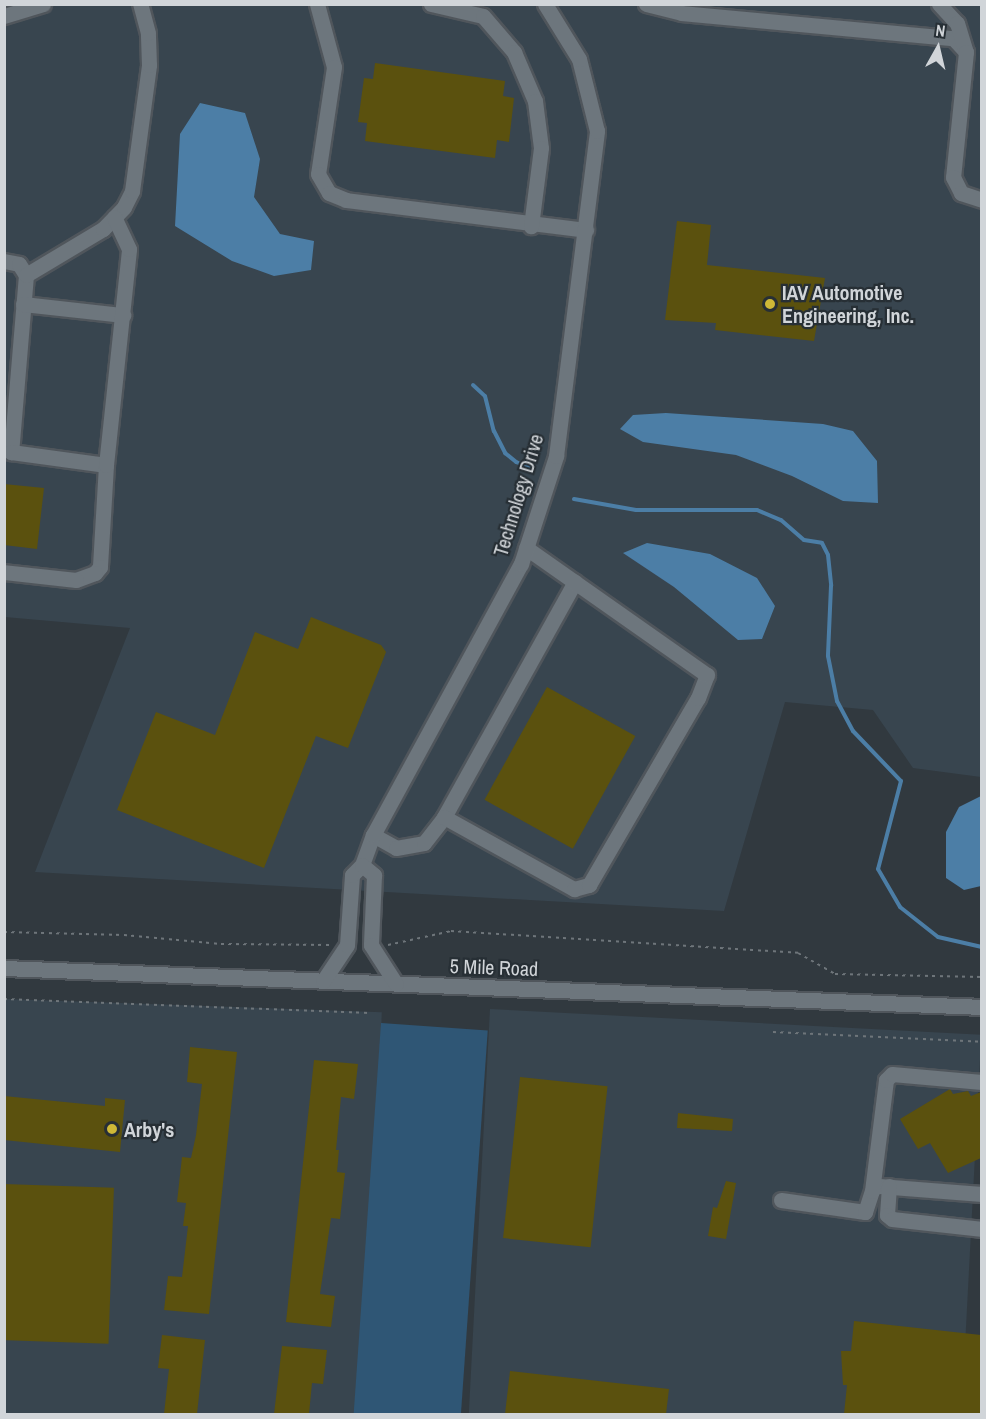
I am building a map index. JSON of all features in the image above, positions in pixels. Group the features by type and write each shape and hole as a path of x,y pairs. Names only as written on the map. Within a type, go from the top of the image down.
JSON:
{"street":[{"path":"4,16 43,4"},
{"path":"26,275 103,229 124,207 138,170 149,65 148,33 140,4"},
{"path":"317,4 334,67 318,174 329,193 346,200 531,226 586,230"},
{"path":"431,4 483,16 514,52 535,100 541,148 531,226"},
{"name":"Technology Drive","path":"347,945 351,875 362,865 373,836 526,548 556,456 597,131 579,59 545,4"},
{"path":"646,4 681,13 953,38 966,52"},
{"path":"939,4 957,23 966,52 953,177 961,193 981,200"},
{"path":"4,572 76,579 95,573 100,567 106,465 129,249 114,217"},
{"path":"4,261 19,264 26,275 11,452 106,465"},
{"path":"23,304 123,315"},
{"path":"444,817 574,889 589,885 698,698 707,675 526,548"},
{"path":"373,836 396,848 424,843 444,817 575,582"},
{"path":"362,865 374,875 371,945 396,984"},
{"path":"323,981 347,945"},
{"name":"5 Mile Road","path":"4,968 981,1007"},
{"path":"781,1200 866,1212 873,1185 886,1080 892,1074 981,1082"},
{"path":"873,1185 981,1194"},
{"path":"889,1186 887,1215 892,1219 981,1228"}],"path":[{"path":"371,945 394,945 451,931 798,953 835,974 981,977"},
{"path":"4,933 124,935 221,944 347,945"},
{"path":"4,999 370,1013"},
{"path":"773,1032 981,1042"}],"shaded area":[{"path":"4,5 981,5 981,777 913,768 873,710 785,702 724,911 35,872 130,628 5,617"},
{"path":"200,103 245,113 260,159 254,197 280,234 314,241 311,270 274,276 232,261 175,226 180,134"},
{"path":"666,413 823,424 853,431 877,461 878,503 843,501 792,476 736,455 643,442 620,429 633,415"},
{"path":"647,543 710,554 757,578 775,606 762,639 738,640 674,587 623,553"},
{"path":"981,796 981,886 964,890 946,878 946,832 959,807"},
{"path":"5,999 382,1012 368,1414 4,1414"},
{"path":"490,1009 981,1035 961,1414 469,1414"},
{"path":"381,1023 488,1030 461,1414 354,1414"}],"building":[{"path":"375,63 505,81 503,96 514,98 509,142 497,140 495,158 365,141 367,123 358,122 364,78 373,79"},
{"path":"677,221 711,225 707,265 825,278 814,341 715,330 716,323 665,320"},
{"path":"4,484 44,488 37,549 4,545"},
{"path":"311,617 381,645 386,652 348,748 316,736 264,868 117,810 156,712 215,735 255,632 298,649"},
{"path":"547,687 635,736 573,849 484,800"},
{"path":"190,1047 237,1052 209,1314 164,1310 168,1276 182,1277 188,1226 183,1226 186,1203 177,1202 182,1157 191,1158 196,1135 202,1084 187,1082"},
{"path":"314,1060 358,1064 354,1099 341,1097 336,1150 339,1150 337,1172 345,1173 340,1219 331,1218 320,1294 335,1296 331,1327 286,1322"},
{"path":"520,1077 608,1086 591,1247 503,1238"},
{"path":"950,1089 953,1094 968,1091 971,1096 981,1092 981,1158 948,1173 930,1143 918,1149 900,1119"},
{"path":"4,1096 105,1106 105,1098 125,1100 120,1152 4,1140"},
{"path":"678,1113 733,1119 732,1131 677,1128"},
{"path":"726,1181 736,1183 726,1239 708,1236 713,1207 717,1208"},
{"path":"4,1184 114,1188 108,1344 4,1340"},
{"path":"854,1321 981,1335 981,1414 844,1414 847,1385 843,1385 841,1351 851,1351"},
{"path":"162,1335 205,1340 197,1414 164,1414 169,1369 158,1368"},
{"path":"282,1346 327,1350 323,1384 312,1383 309,1414 274,1414"},
{"path":"510,1371 669,1389 666,1414 505,1414"}],"waterway":[{"path":"473,385 485,396 494,431 505,453 516,462 529,467"},
{"path":"574,499 636,510 757,510 781,520 804,540 822,543 828,555 831,586 828,656 837,701 853,731 901,781 878,869 900,907 938,937 982,947"}],"place":[{"name":"IAV Automotive Engineering, Inc.","path":"770,304"},
{"name":"Arby's","path":"112,1129"}]}
